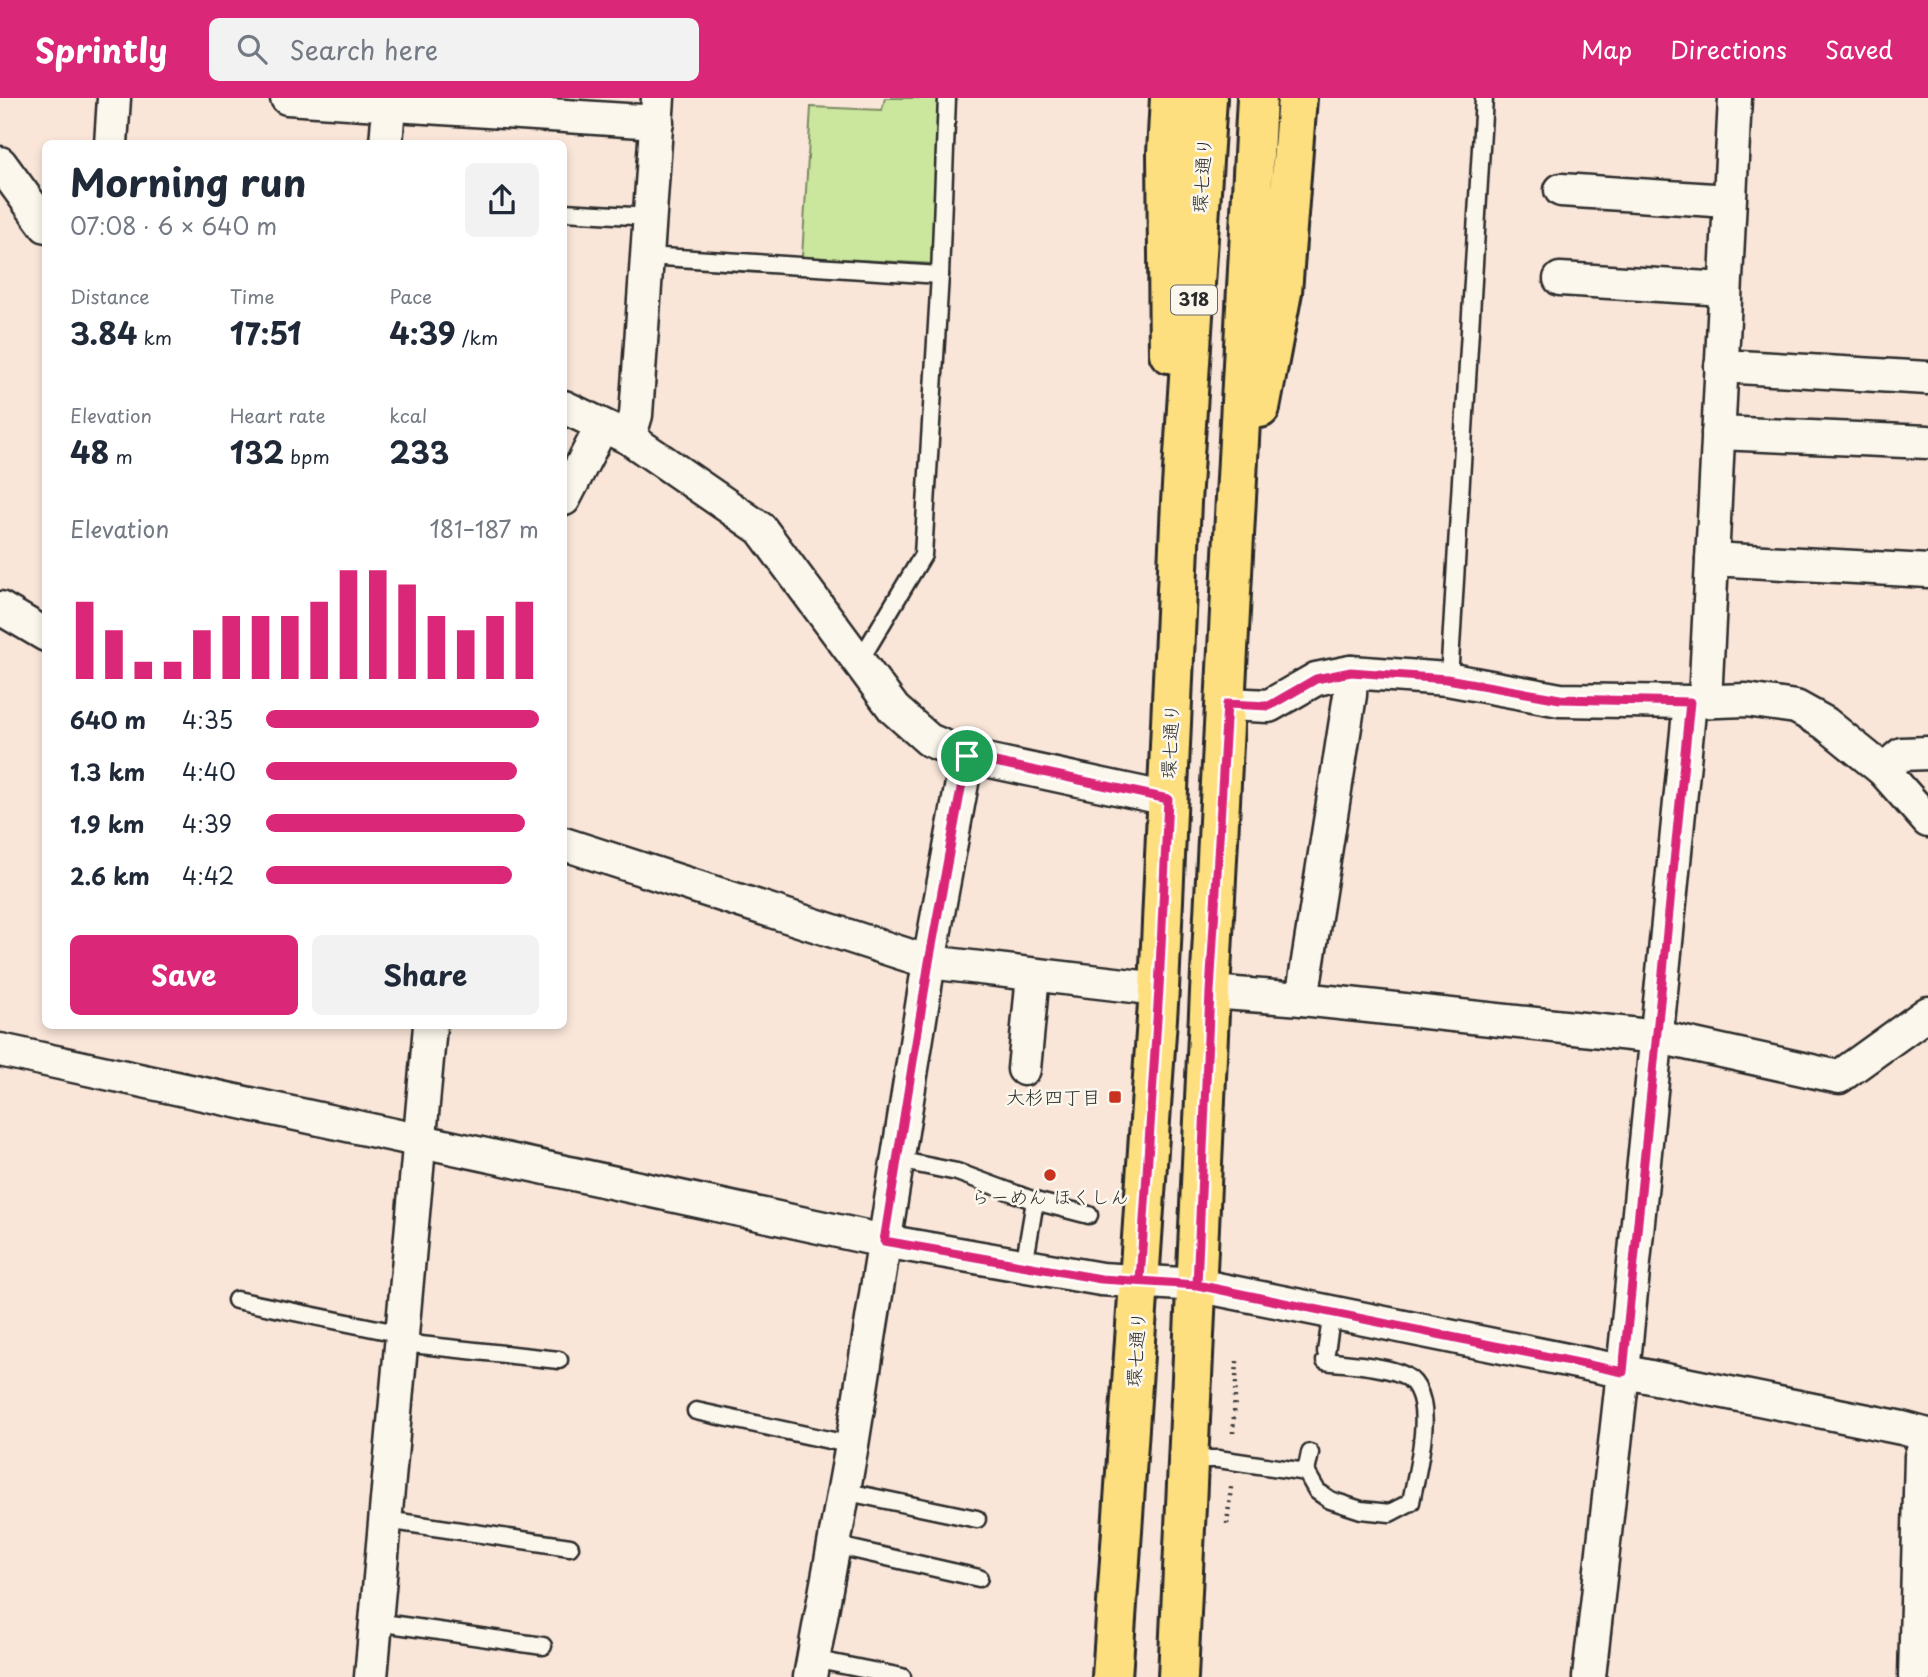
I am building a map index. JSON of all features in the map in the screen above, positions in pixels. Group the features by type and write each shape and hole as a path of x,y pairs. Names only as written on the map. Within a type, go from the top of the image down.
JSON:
{"main road":[{"path":"1170,98 1167,153 1167,293 1171,387 1181,502"},
{"name":"環七通り","path":"1112,1677 1159,989 1181,502 1207,98"},
{"path":"1178,1677 1210,992 1257,98"},
{"path":"1236,500 1265,391 1282,292 1297,98"}],"street":[{"path":"111,140 114,98"},
{"path":"287,98 389,105 658,110 636,415 615,432 567,495"},
{"path":"1589,1677 1712,559 1735,98"},
{"path":"386,140 389,105"},
{"path":"0,163 42,221"},
{"path":"1560,190 1729,201"},
{"path":"1560,279 1725,289"},
{"path":"1721,366 1928,377"},
{"path":"567,408 615,432 761,529 894,709 929,740 967,756 1168,799"},
{"path":"1718,433 1928,442"},
{"path":"1712,559 1928,571"},
{"path":"0,608 42,633"},
{"path":"1302,999 1350,695 1351,672"},
{"path":"1227,704 1269,706 1316,679 1351,672 1447,679 1560,699 1698,702 1746,700 1796,707 1825,723 1883,769 1928,821"},
{"path":"1883,769 1902,754 1928,753"},
{"path":"812,1668 852,1445 929,962 967,756"},
{"path":"567,845 929,962 1159,989"},
{"path":"1024,1069 1033,975"},
{"path":"1210,992 1302,999 1658,1037 1839,1077 1928,1013"},
{"path":"371,1677 430,1029"},
{"path":"0,1049 884,1241 1101,1279 1197,1285 1902,1427 1928,1435 1920,1457 1915,1677"}],"lane":[{"path":"859,662 923,555 940,275 947,98"},
{"path":"1447,679 1484,98"},
{"path":"567,212 650,217"},
{"path":"647,256 940,275"},
{"path":"897,1160 957,1172 1035,1201 1088,1215"},
{"path":"1024,1266 1035,1201"},
{"path":"236,1300 402,1338 559,1360"},
{"path":"1310,1453 1306,1472 1317,1491 1329,1500 1361,1510 1390,1513 1411,1502 1425,1413 1418,1387 1401,1373 1325,1357 1332,1313"},
{"path":"696,1411 852,1445"},
{"path":"1189,1460 1218,1459 1306,1472"},
{"path":"843,1491 977,1519"},
{"path":"386,1520 570,1547"},
{"path":"834,1545 979,1578"},
{"path":"376,1622 543,1646"},
{"path":"812,1668 902,1677"}],"path":[{"path":"1233,1437 1237,1361"},
{"path":"1227,1530 1231,1477"}],"green space":[{"path":"885,98 941,98 936,264 802,257 811,107 882,110"}],"place":[{"name":"大杉四丁目","path":"1115,1097"},
{"name":"らーめん ほくしん","path":"1050,1175"}],"route":[{"path":"967,756 929,962 884,1241 1101,1279 1197,1285 1623,1372 1690,702 1560,699 1447,679 1351,672 1316,679 1269,706 1227,704 1210,992 1197,1285 1140,1281 1168,799 967,756"}]}
